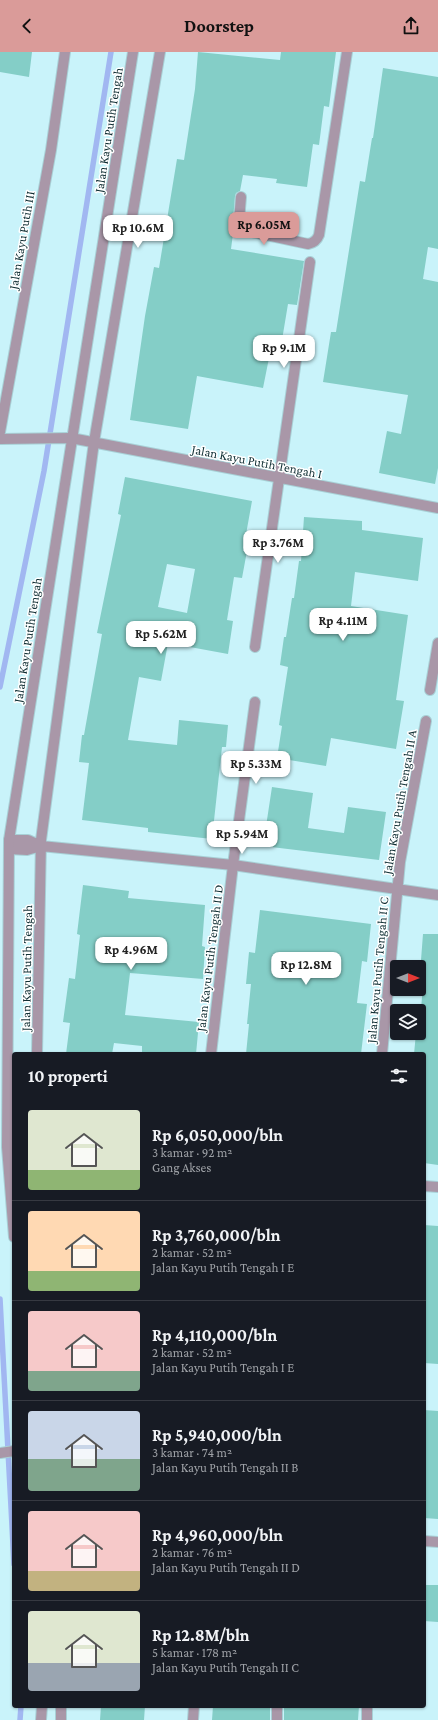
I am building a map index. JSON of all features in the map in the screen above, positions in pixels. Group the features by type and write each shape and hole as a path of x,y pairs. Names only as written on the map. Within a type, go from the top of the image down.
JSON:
{"street":[{"name":"Jalan Kayu Putih III","path":"0,432 51,150 65,52"},
{"name":"Jalan Kayu Putih Tengah","path":"12,1174 9,844 71,438 133,52"},
{"name":"Jalan Kayu Putih Tengah","path":"37,1052 41,846 94,442 160,52"},
{"path":"240,197 239,221 243,230 308,244 314,242 319,235 347,52"},
{"path":"255,647 310,262"},
{"name":"Jalan Kayu Putih Tengah I","path":"5,439 71,438 438,508"},
{"path":"430,690 438,643"},
{"name":"Jalan Kayu Putih Tengah II D","path":"211,1052 233,865 255,702"},
{"name":"Jalan Kayu Putih Tengah II A","path":"398,888 400,862 426,721"},
{"path":"9,844 28,840 41,846 233,865 438,895"},
{"name":"Jalan Kayu Putih Tengah II C","path":"382,1052 398,888"},
{"path":"426,1186 438,1187"},
{"path":"0,1452 12,1451"},
{"path":"426,1541 438,1542"},
{"path":"41,1720 42,1708"},
{"path":"61,1708 61,1720"},
{"path":"193,1720 194,1708"},
{"path":"277,1708 277,1720"},
{"path":"367,1708 367,1720"}],"building":[{"path":"0,52 32,52 29,77 0,72"},
{"path":"198,52 280,60 281,52 336,52 329,107 324,106 319,145 313,144 307,187 276,183 277,179 243,175 240,191 236,193 235,196 234,226 231,249 304,261 297,305 288,304 282,340 273,338 263,388 197,376 188,429 130,420 145,316 154,267 159,268 177,159 184,160 195,89"},
{"path":"383,68 438,77 438,249 428,247 423,279 438,282 438,468 435,484 379,473 387,431 401,434 408,395 323,382 331,332 336,332 360,181 365,182"},
{"path":"125,477 252,501 243,551 247,551 242,578 234,577 227,620 233,621 228,654 168,643 161,681 139,677 128,740 177,745 179,720 228,725 226,747 222,747 212,839 148,832 148,828 82,820 89,763 79,762 82,735 84,735 102,634 97,633 121,515 118,514","holes":["167,564 195,569 187,613 158,607"]},
{"path":"304,517 362,521 362,530 423,538 418,581 355,572 351,606 408,615 396,700 404,701 396,749 331,738 326,766 277,758 282,726 279,725 288,667 280,665 292,598 294,598 299,561 301,561"},
{"path":"272,787 313,793 308,828 344,833 348,807 386,812 379,860 263,846"},
{"path":"83,885 129,891 128,898 205,905 202,946 205,947 203,979 130,973 125,1015 199,1022 196,1052 142,1052 142,1046 114,1043 112,1052 66,1052 70,1023 63,1022 69,978 75,979 80,935 77,934"},
{"path":"260,910 371,924 367,962 362,961 357,1003 367,1004 361,1052 246,1052 251,984 246,984 249,952 255,953"},
{"path":"423,934 438,934 438,1165 426,1163 426,1052 414,1052 415,1040 426,1040 426,1004 421,1004 422,996 426,996 426,960 421,960"},
{"path":"426,1225 438,1226 438,1364 426,1363"},
{"path":"426,1410 438,1411 438,1519 426,1518"},
{"path":"426,1585 438,1585 438,1622 426,1621"},
{"path":"101,1708 145,1708 144,1720 100,1720"},
{"path":"213,1708 270,1708 270,1720 212,1720"},
{"path":"284,1708 359,1708 358,1720 284,1720"}],"waterway":[{"path":"0,687 44,471 111,52"},
{"path":"0,1299 12,1526"},
{"path":"20,1720 21,1708"}]}
